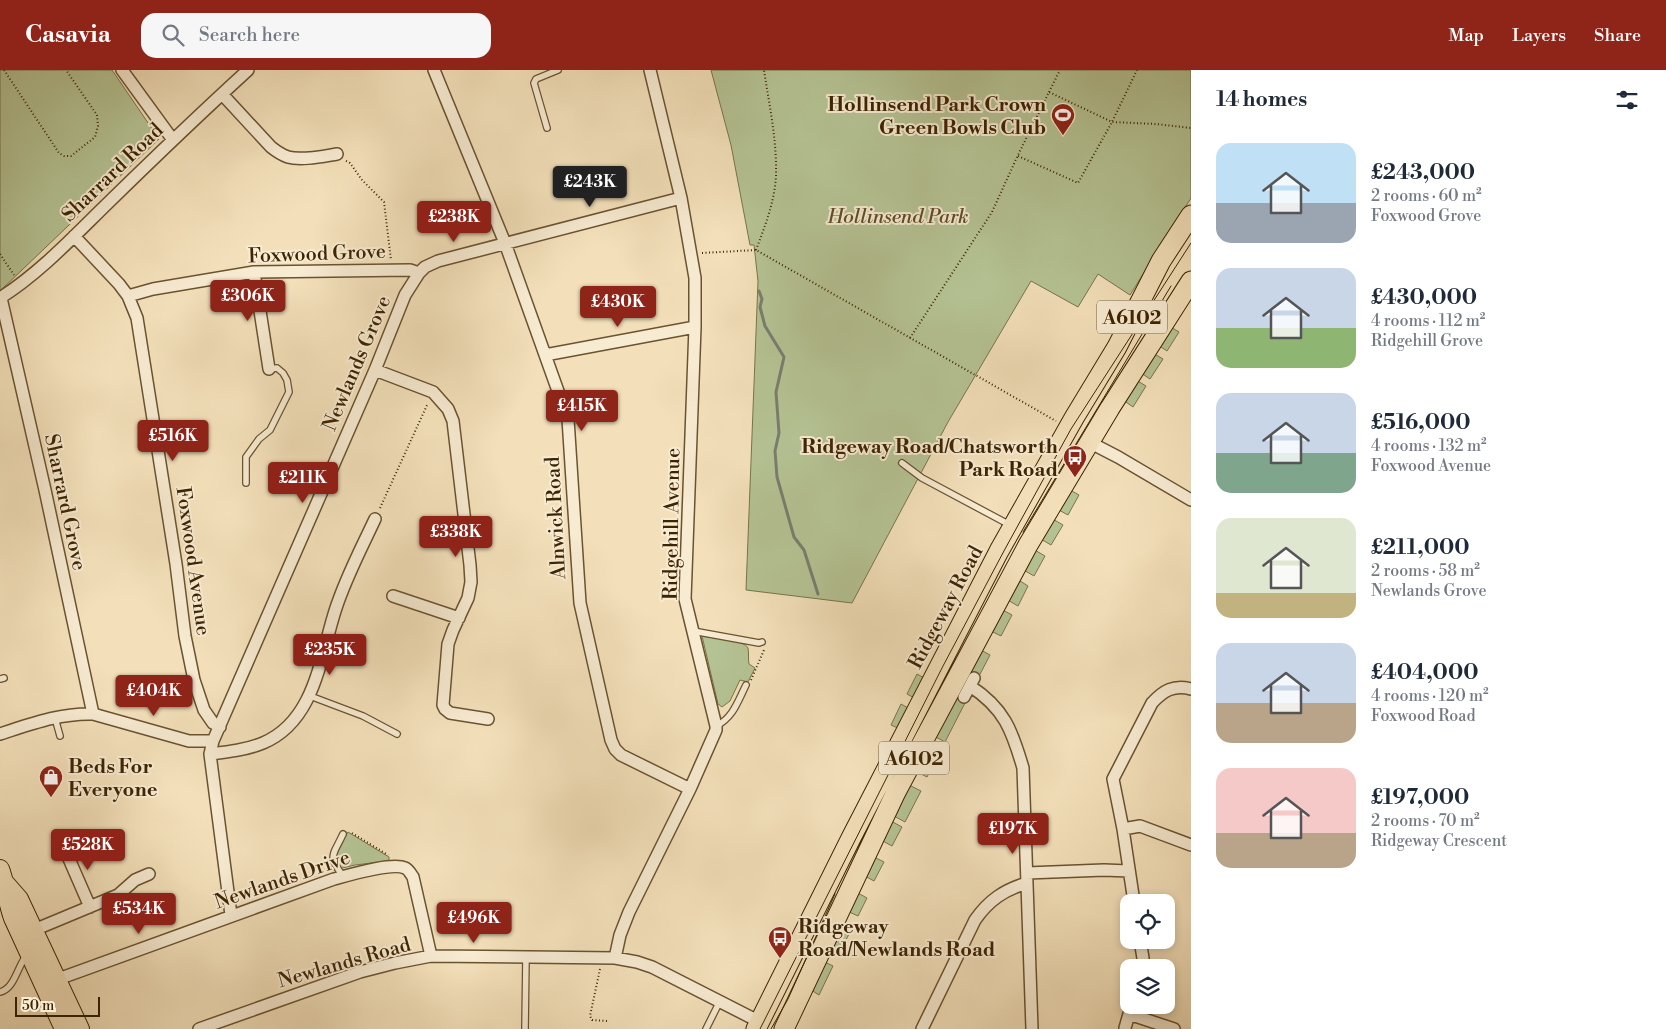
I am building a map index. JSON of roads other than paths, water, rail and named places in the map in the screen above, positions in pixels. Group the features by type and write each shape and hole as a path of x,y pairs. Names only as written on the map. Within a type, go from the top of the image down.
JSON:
{"highway":[{"name":"Ridgeway Road","path":"758,1025 923,696 1012,527 1068,428 1117,347 1161,261 1191,215"},
{"name":"A6102","path":"784,1029 896,792 1028,545 1089,442 1191,281"}],"main road":[{"path":"2,876 19,899 34,930 50,982 60,1027"},
{"path":"2,876 8,906 29,953 80,1029"}],"street":[{"path":"122,70 173,140"},
{"name":"Sharrard Road","path":"0,298 20,284 74,236 248,70"},
{"name":"Alnwick Road","path":"434,70 505,243 568,419 580,603 611,740 621,755 690,789"},
{"name":"Ridgehill Avenue","path":"650,70 681,198 694,278 695,327 685,599 716,726"},
{"path":"222,94 271,147 279,152 297,159 337,154"},
{"path":"505,243 681,198"},
{"name":"Foxwood Avenue","path":"74,236 119,284 128,296 138,318 188,654 204,710 213,724 220,727"},
{"name":"Newlands Grove","path":"211,747 375,370 405,295 425,267 438,261 505,243"},
{"name":"Foxwood Grove","path":"128,296 153,289 254,272 410,270 419,273"},
{"path":"254,272 269,369"},
{"name":"Sharrard Grove","path":"0,298 45,490 93,714"},
{"path":"545,355 695,327"},
{"path":"375,370 433,392 448,409 453,421 471,582 468,598 448,644 443,704 450,713 488,719"},
{"path":"1089,442 1191,500"},
{"path":"0,734 55,718 77,714 93,714 211,747 246,748 272,739 293,721 310,696 336,609 375,519"},
{"path":"393,596 459,618"},
{"path":"964,697 972,682 989,699 1002,716 1012,734 1023,768 1032,1029"},
{"path":"1133,894 1113,779 1152,703 1160,694 1168,689 1191,689"},
{"path":"615,958 620,935 629,912 690,789 716,730 716,726"},
{"path":"211,747 231,915"},
{"path":"1123,829 1140,826 1191,845"},
{"path":"63,845 90,907"},
{"name":"Newlands Drive","path":"50,982 334,879 383,868 405,868 413,876 431,956"},
{"path":"922,1029 976,920 984,907 996,896 1015,887 1027,878 1104,870 1129,871"},
{"path":"34,930 118,895 136,880 149,874"},
{"name":"Newlands Road","path":"199,1029 360,972 431,956 615,958 637,962 720,1001 758,1025"},
{"path":"1125,1028 1129,1014"},
{"path":"1139,1014 1174,1029"}],"lane":[{"path":"547,128 534,83 536,79 558,70"},
{"path":"246,482 246,458 251,448 270,430 288,392 287,380 283,373 278,368 269,369"},
{"path":"902,463 922,478 1012,527"},
{"path":"693,631 758,643 762,642"},
{"path":"716,726 725,722 731,715 746,684"},
{"path":"310,696 363,716 397,734"},
{"path":"55,718 60,736"},
{"path":"344,876 333,862 332,857 345,832"},
{"path":"0,992 4,991 11,984 24,958 29,953"},
{"path":"525,1029 526,957"},
{"path":"706,1029 720,1001"}],"waterway":[{"path":"759,291 762,299 760,307 765,326 784,357 776,392 779,433 775,451 777,477 794,537 804,550 818,594"}],"tram line":[{"path":"760,1029 943,666 1005,549 1071,429 1191,243"},
{"path":"1023,532 1171,286"},
{"path":"771,1029 788,999 835,894"}],"place":[{"name":"Hollinsend Park Crown Green Bowls Club","path":"1063,136"},
{"name":"Ridgeway Road/Chatsworth Park Road","path":"1075,478"},
{"name":"Beds For Everyone","path":"51,798"},
{"name":"Ridgeway Road/Newlands Road","path":"780,959"}],"park label":[{"name":"Hollinsend Park","path":"898,216"}]}
